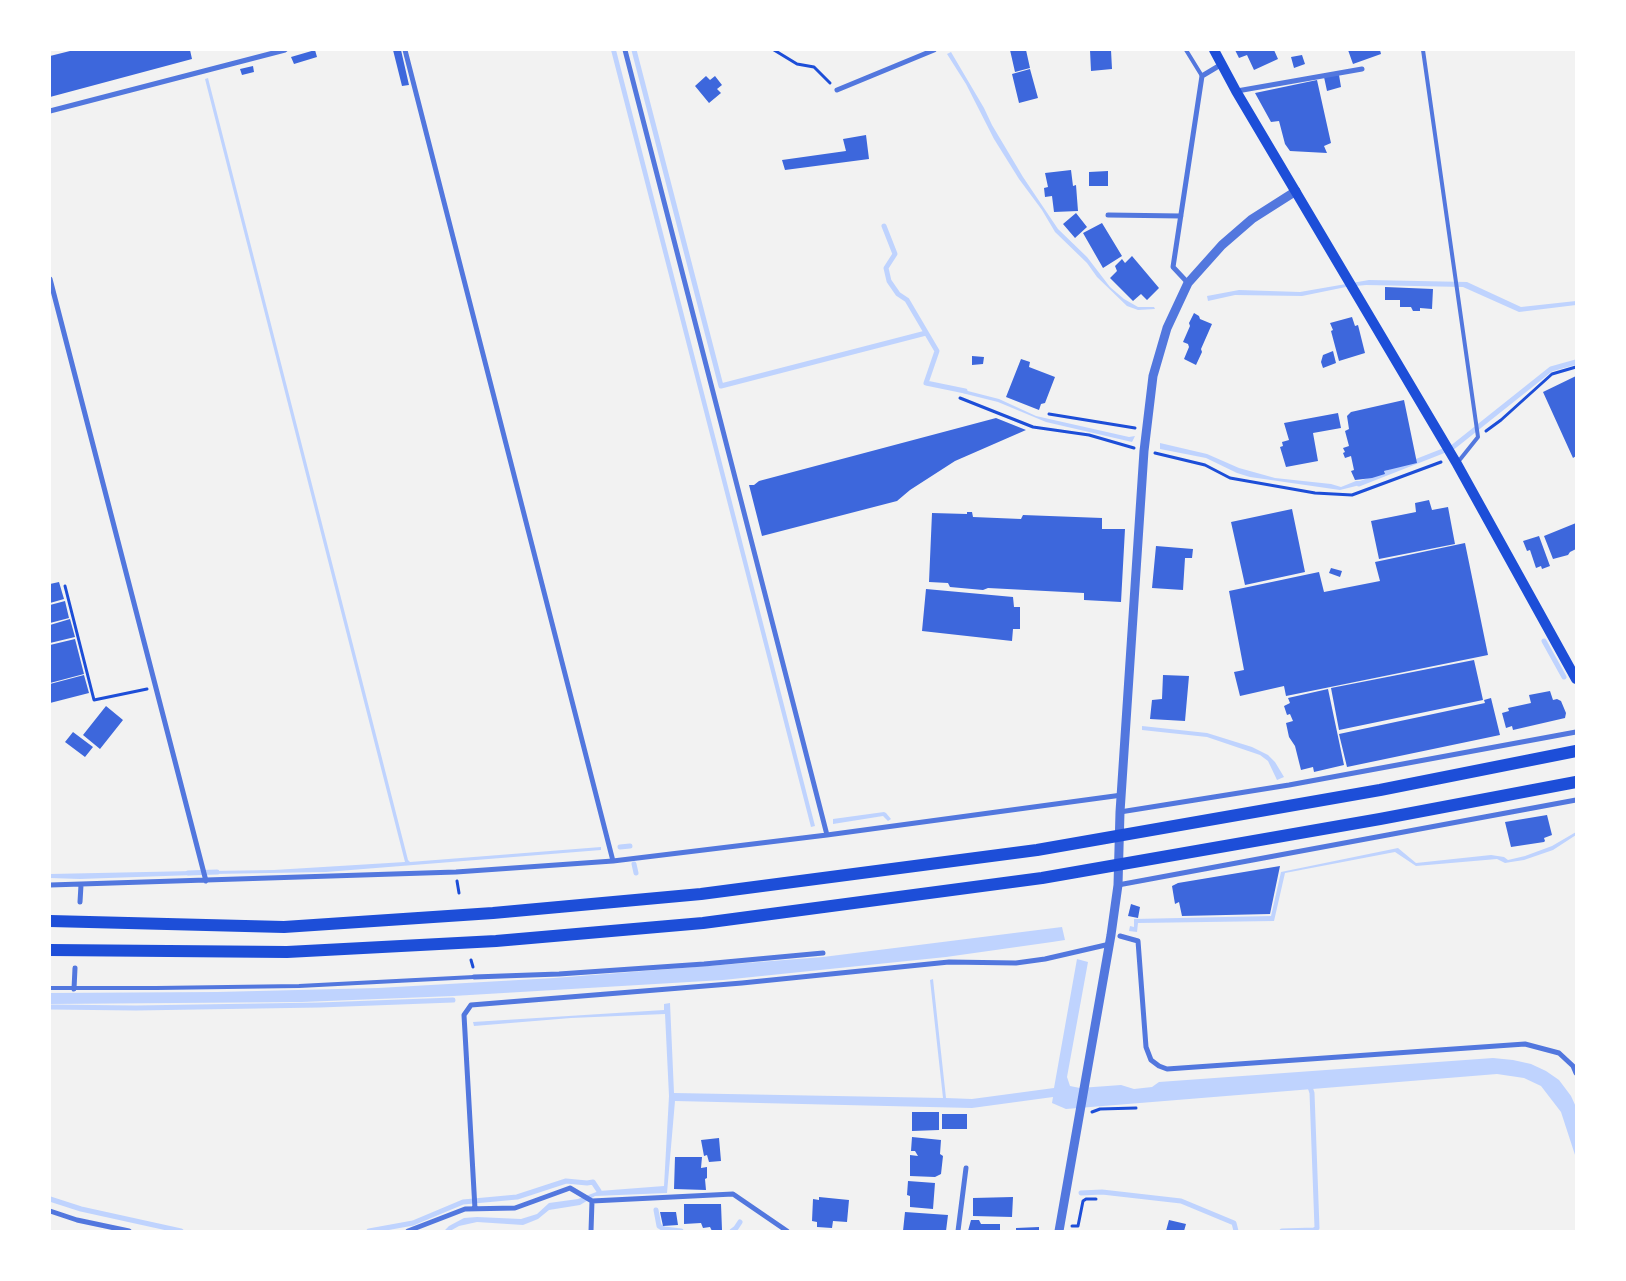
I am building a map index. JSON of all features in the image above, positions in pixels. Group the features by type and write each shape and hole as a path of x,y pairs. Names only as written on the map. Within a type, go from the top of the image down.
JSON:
{"highway":[{"path":"50,921 284,927 493,913 701,894 1037,850 1380,790 1576,751"},
{"path":"50,950 287,952 496,941 703,923 1042,878 1370,821 1576,782"}],"main road":[{"path":"1214,50 1236,91 1455,461 1576,679"}],"street":[{"path":"50,111 285,50"},
{"path":"405,50 613,861"},
{"path":"626,50 826,835"},
{"path":"837,90 934,50"},
{"path":"1188,283 1173,267 1180,216 1202,76 1222,64"},
{"path":"1236,91 1362,69"},
{"path":"1058,1231 1110,944 1118,885 1120,812 1144,451 1153,376 1167,328 1188,283 1222,245 1252,219 1296,191"},
{"path":"1108,215 1180,216"},
{"path":"50,279 206,881"},
{"path":"1120,812 1289,784 1576,732"},
{"path":"50,885 456,872 613,861 826,835 1122,795"},
{"path":"1118,885 1576,800"},
{"path":"80,902 81,885"},
{"path":"1120,936 1138,942 1146,1047 1151,1060 1167,1070 1525,1044 1558,1053 1573,1066 1576,1074"},
{"path":"475,1209 464,1015 471,1004 742,983 949,962 1016,964 1110,944"},
{"path":"474,977 559,974 704,964 822,953"},
{"path":"74,989 75,968"},
{"path":"958,1231 966,1168"},
{"path":"408,1231 465,1209 514,1208 570,1188 592,1202 734,1194 787,1231"},
{"path":"591,1231 592,1202"},
{"path":"50,1210 77,1220 129,1231"}],"lane":[{"path":"1186,50 1202,76"},
{"path":"1423,50 1478,436 1455,461"},
{"path":"50,988 299,986 474,977"}],"path":[{"path":"774,50 797,64 814,67 837,90"},
{"path":"1478,436 1502,420 1552,374 1576,367"},
{"path":"960,398 1032,427 1088,435 1144,451"},
{"path":"1049,414 1146,429"},
{"path":"1155,453 1205,465 1230,478 1315,493 1352,495 1455,461"},
{"path":"65,586 94,700 156,687"},
{"path":"1091,1113 1100,1109 1136,1108"},
{"path":"1071,1226 1078,1226 1083,1201 1086,1199 1096,1199"}],"water":[{"path":"611,50 616,50 815,826 811,827"},
{"path":"951,52 1023,177 1058,229 1087,257 1110,287 1124,299 1138,307 1154,307 1155,309 1138,310 1127,306 1055,232 994,139 966,84 947,54"},
{"path":"208,78 408,860 410,862 601,847 601,850 326,872 213,874 212,871 274,870 405,862 205,79"},
{"path":"1369,280 1467,282 1521,307 1576,301 1576,305 1519,312 1463,287 1366,285 1302,296 1235,295 1208,301 1207,296 1239,290 1300,292"},
{"path":"958,390 999,399 1036,416 1129,437 1135,436 1132,442 1046,422 998,402 960,392"},
{"path":"1160,443 1207,454 1239,468 1275,478 1331,484 1341,487 1356,481 1363,481 1364,484 1340,490 1250,477 1206,458 1160,449"},
{"path":"1142,726 1207,733 1252,747 1268,755 1275,762 1284,777 1277,780 1268,761 1260,755 1207,737 1142,730"},
{"path":"884,812 891,819 888,821 883,816 833,824 833,819"},
{"path":"1576,832 1576,835 1553,850 1524,860 1505,863 1497,859 1416,866 1395,852 1285,873 1274,921 1138,923 1137,932 1129,931 1130,926 1134,927 1134,919 1271,916 1281,872 1398,848 1416,863 1491,855 1504,857 1508,860 1552,846"},
{"path":"194,871 194,875 80,879 50,878 50,874"},
{"path":"1062,927 1065,940 946,957 723,980 453,996 302,1002 50,1004 50,993 217,992 378,988 554,978 823,957"},
{"path":"1077,959 1088,962 1067,1077 1070,1086 1080,1088 1121,1085 1134,1089 1152,1087 1159,1082 1493,1058 1513,1060 1531,1064 1546,1071 1559,1080 1571,1096 1576,1107 1576,1158 1561,1112 1541,1086 1524,1078 1497,1074 1066,1109 1052,1103 1053,1097 972,1108 675,1101 667,1193 595,1196 580,1205 549,1210 538,1219 523,1225 477,1222 459,1226 450,1231 444,1231 464,1218 521,1219 537,1214 549,1203 578,1199 599,1191 664,1186 669,1096 665,1014 571,1018 474,1026 473,1022 664,1010 664,1004 670,1003 674,1093 943,1098 930,980 933,979 946,1098 972,1099 1054,1088"}],"building":[{"path":"74,50 190,50 192,59 50,97 50,56"},
{"path":"315,50 317,57 294,64 291,57"},
{"path":"393,50 401,50 409,85 402,86"},
{"path":"1010,50 1026,50 1030,68 1015,72"},
{"path":"1090,50 1111,50 1112,69 1091,71"},
{"path":"1235,50 1274,50 1278,59 1254,70 1247,55 1239,58"},
{"path":"1348,50 1380,50 1381,54 1353,64"},
{"path":"1302,55 1305,64 1294,68 1291,57"},
{"path":"253,66 254,72 242,75 240,69"},
{"path":"1030,69 1038,98 1019,103 1012,74"},
{"path":"1339,75 1341,87 1327,91 1324,77"},
{"path":"706,76 710,80 715,76 722,85 717,89 721,93 709,103 695,86"},
{"path":"1317,80 1331,143 1324,146 1327,153 1290,151 1285,144 1279,121 1271,122 1255,93"},
{"path":"866,135 869,159 785,170 782,160 846,151 843,139"},
{"path":"1071,170 1073,186 1076,185 1078,211 1054,212 1052,196 1045,197 1044,188 1048,187 1045,173"},
{"path":"1108,171 1108,186 1089,186 1089,172"},
{"path":"1076,213 1087,227 1075,238 1063,224"},
{"path":"1102,223 1122,256 1103,268 1083,233"},
{"path":"1132,256 1159,288 1147,300 1141,294 1133,301 1110,278 1117,271 1115,266 1122,259 1125,263"},
{"path":"1385,287 1433,289 1432,309 1420,308 1420,311 1413,311 1411,307 1400,307 1400,300 1385,300"},
{"path":"1194,313 1200,319 1212,324 1196,365 1184,359 1189,347 1188,344 1183,342"},
{"path":"1352,317 1355,326 1358,325 1365,353 1339,361 1330,323"},
{"path":"1333,351 1336,363 1323,368 1321,362 1323,355"},
{"path":"972,356 984,357 983,364 972,365"},
{"path":"1021,359 1030,362 1029,367 1055,377 1045,403 1041,404 1039,410 1006,397"},
{"path":"1576,376 1576,456 1573,458 1543,392"},
{"path":"1404,400 1417,463 1384,471 1385,474 1372,478 1355,480 1351,471 1354,470 1351,456 1345,458 1343,453 1345,452 1343,448 1349,446 1345,431 1349,429 1347,416 1351,412"},
{"path":"1338,413 1341,428 1313,433 1318,461 1286,467 1280,447 1283,446 1282,442 1289,440 1284,423"},
{"path":"996,418 1026,430 955,461 910,490 897,501 762,536 749,485"},
{"path":"1429,500 1432,510 1448,507 1455,544 1379,559 1371,521 1416,512 1415,503"},
{"path":"1292,509 1305,572 1245,585 1231,522"},
{"path":"967,512 972,512 973,517 1021,519 1023,515 1102,518 1102,529 1125,529 1121,602 1084,600 1084,593 988,588 983,590 950,587 948,583 929,582 932,513 967,514"},
{"path":"1576,523 1576,549 1568,555 1553,559 1544,536"},
{"path":"1539,536 1550,566 1542,569 1541,566 1536,568 1530,550 1527,551 1523,541"},
{"path":"1465,543 1488,655 1286,696 1284,686 1240,696 1234,672 1244,670 1229,591 1319,572 1324,592 1380,581 1375,562"},
{"path":"1156,546 1193,549 1192,558 1185,558 1183,590 1152,588"},
{"path":"1331,568 1342,571 1340,577 1329,573"},
{"path":"59,582 64,599 50,603 50,584"},
{"path":"926,589 1013,597 1014,607 1020,607 1020,629 1013,629 1012,641 922,631"},
{"path":"65,601 69,618 50,623 50,605"},
{"path":"70,619 75,637 50,643 50,625"},
{"path":"75,639 84,674 50,683 50,645"},
{"path":"1474,660 1483,700 1339,730 1331,688"},
{"path":"84,675 89,693 50,703 50,684"},
{"path":"1163,675 1189,676 1185,721 1150,719 1152,700 1162,699"},
{"path":"1328,689 1344,765 1314,772 1313,767 1301,770 1295,746 1289,737 1286,723 1293,721 1290,714 1287,715 1284,706 1290,703 1288,698"},
{"path":"1550,691 1553,700 1561,701 1566,713 1565,718 1513,730 1512,726 1506,728 1502,713 1509,711 1508,708 1531,703 1529,695"},
{"path":"1491,698 1500,735 1347,767 1339,734 1485,703 1484,700"},
{"path":"106,706 123,720 100,749 83,735"},
{"path":"73,732 93,747 85,757 65,742"},
{"path":"1547,815 1552,835 1544,838 1544,842 1511,847 1505,822"},
{"path":"1280,866 1270,914 1182,916 1179,902 1175,904 1172,886 1178,883"},
{"path":"1131,904 1140,907 1138,918 1128,916"},
{"path":"912,1112 939,1112 939,1130 912,1131"},
{"path":"942,1114 967,1114 967,1129 942,1129"},
{"path":"912,1137 941,1140 940,1154 943,1156 941,1174 935,1177 910,1176 910,1155 918,1156 915,1151 911,1151"},
{"path":"719,1138 721,1161 709,1162 707,1155 704,1156 701,1140"},
{"path":"675,1157 702,1157 701,1168 707,1167 706,1190 674,1189"},
{"path":"908,1181 935,1183 933,1209 910,1207 910,1196 907,1195"},
{"path":"819,1197 849,1200 847,1222 833,1221 832,1228 817,1227 817,1222 812,1221 813,1199 819,1200"},
{"path":"1013,1197 1012,1217 973,1216 973,1198"},
{"path":"684,1204 721,1204 722,1230 712,1231 710,1227 703,1228 701,1223 684,1224"},
{"path":"660,1212 676,1212 678,1225 663,1226"},
{"path":"905,1212 948,1215 946,1231 903,1231"},
{"path":"971,1220 979,1220 981,1224 1000,1224 1000,1231 968,1231"},
{"path":"1169,1220 1186,1224 1184,1231 1166,1231"},
{"path":"1039,1227 1039,1231 1016,1231 1016,1228"}],"waterway":[{"path":"634,50 721,386 926,333"},
{"path":"884,226 895,254 886,268 889,281 898,294 907,300 937,351 926,383 965,391"},
{"path":"1359,484 1453,447 1551,369 1576,362"},
{"path":"1544,641 1564,677"},
{"path":"620,847 630,846"},
{"path":"634,864 636,873"},
{"path":"188,873 217,872"},
{"path":"50,1007 136,1008 320,1005 453,1000"},
{"path":"1282,1231 1314,1230 1317,1228 1312,1093 1309,1084"},
{"path":"369,1231 413,1223 463,1202 517,1197 566,1181 593,1182 599,1191"},
{"path":"1081,1193 1102,1192 1181,1201 1234,1223 1236,1231"},
{"path":"50,1199 81,1209 181,1231"},
{"path":"656,1210 659,1226 664,1229 681,1231"},
{"path":"732,1231 740,1222"}]}
